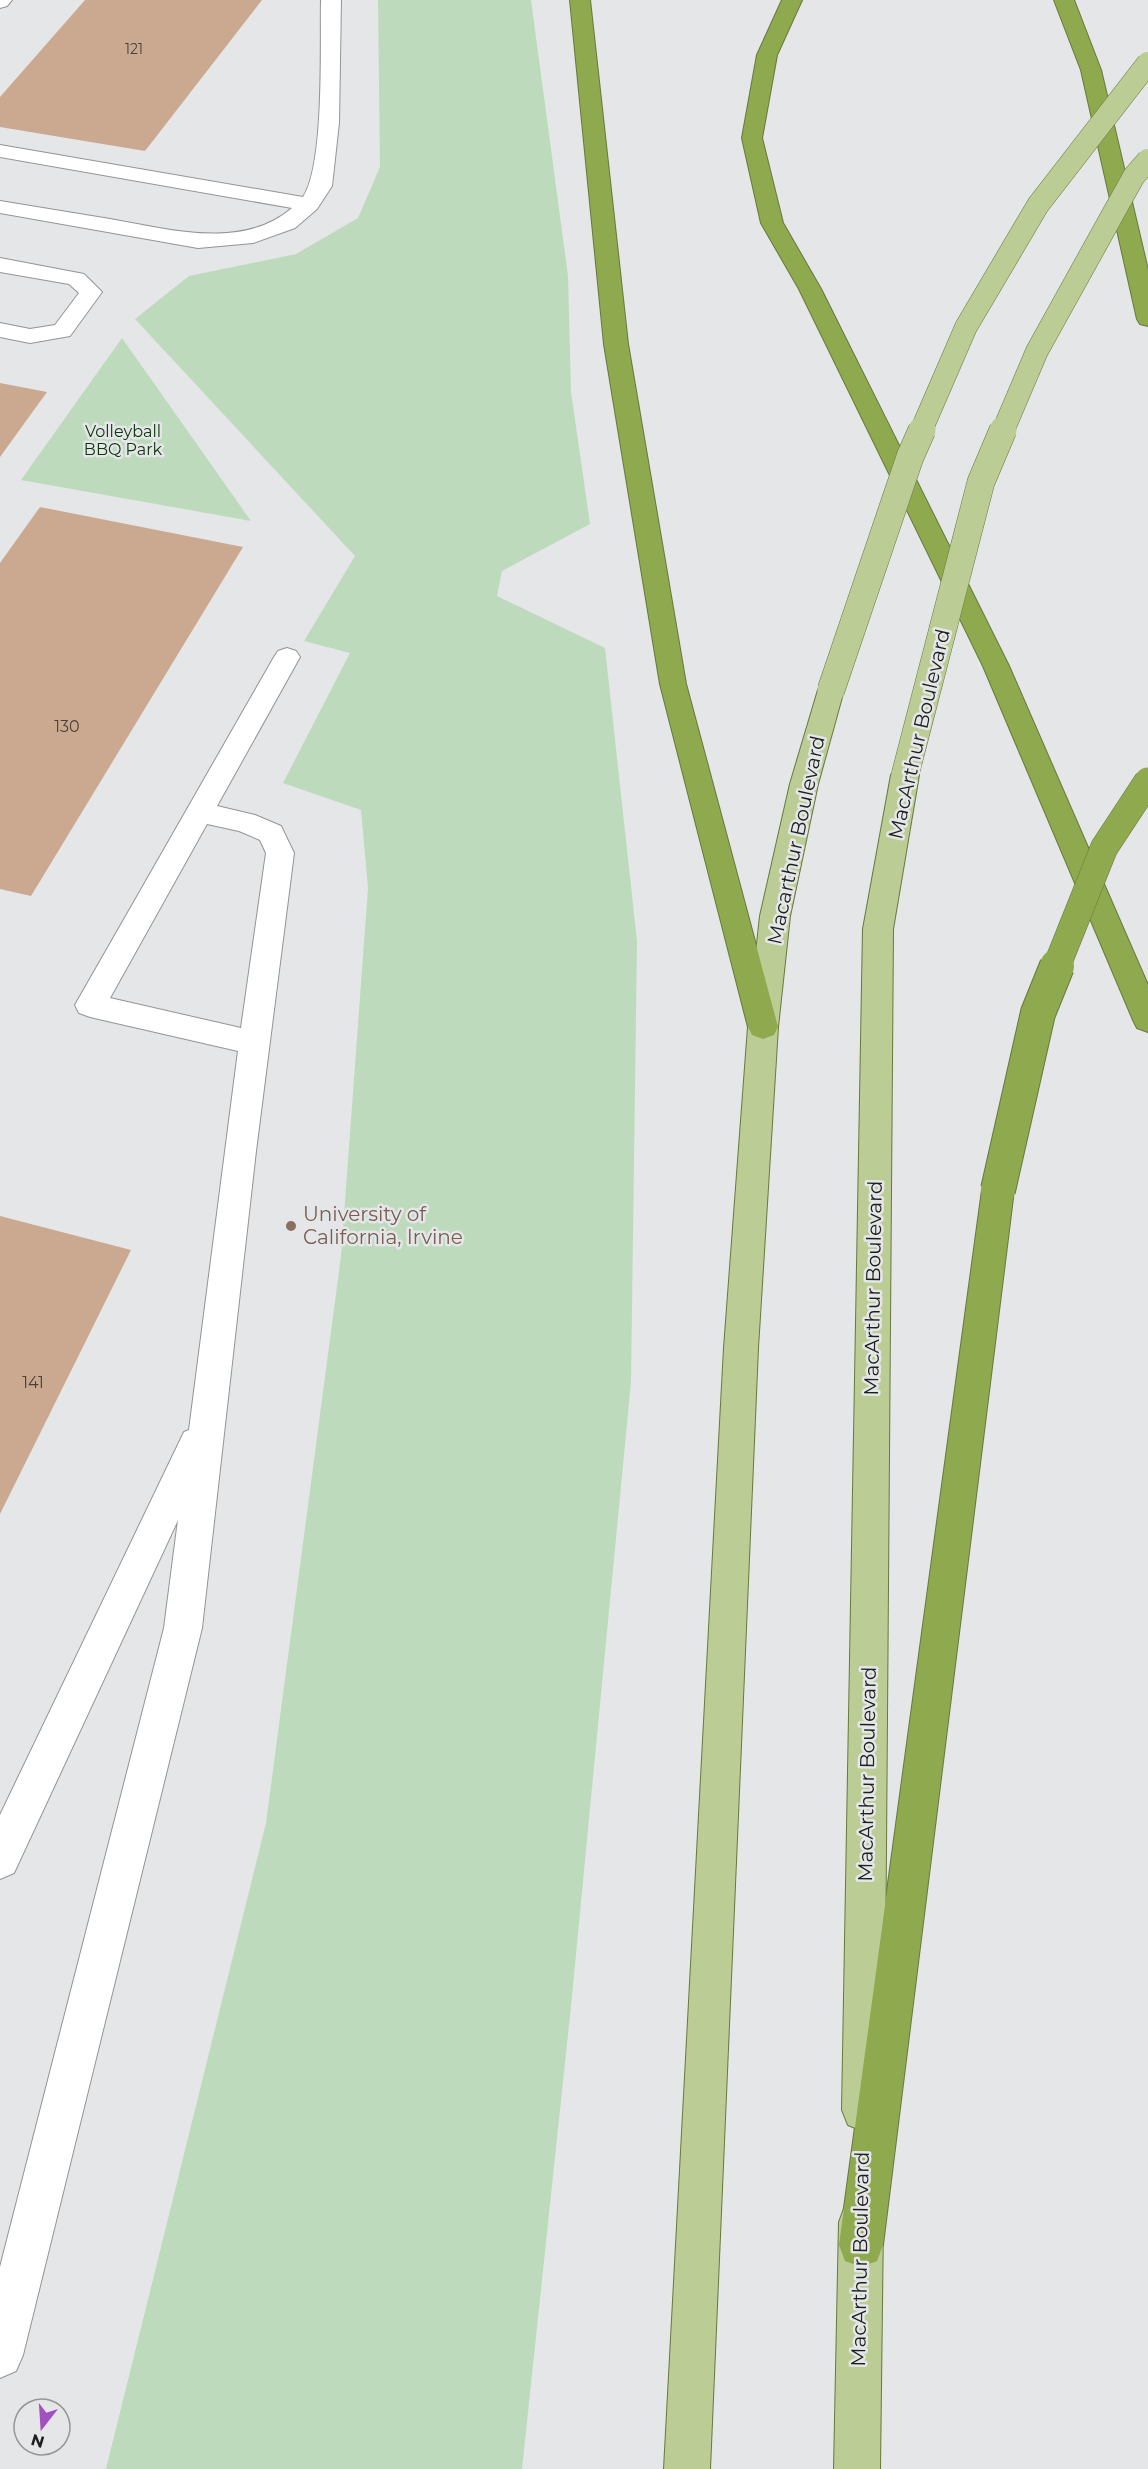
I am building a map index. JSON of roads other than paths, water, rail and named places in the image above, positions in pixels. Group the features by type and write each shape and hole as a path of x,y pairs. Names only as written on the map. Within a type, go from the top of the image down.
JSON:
{"highway":[{"path":"580,0 616,344 673,684 763,1027"},
{"path":"792,0 767,55 752,138 772,223 810,289 996,666 1148,1020"},
{"path":"1044,0 1091,70"},
{"path":"1064,0 1091,70 1148,319"},
{"path":"861,2245 998,1190 1038,1013 1104,848 1148,781"}],"main road":[{"name":"Macarthur Boulevard","path":"763,1027 775,916 804,784 831,690 910,458 966,327 1038,205 1148,63"},
{"name":"MacArthur Boulevard","path":"857,2469 878,929 905,775 981,482 1037,351 1134,176 1148,160"},
{"path":"687,2469 741,1348 763,1027"}],"lane":[{"path":"0,207 198,241 253,236 287,223 309,204 321,186 329,123 331,0"},
{"path":"0,151 309,204"},
{"path":"0,265 76,279 91,292 62,331 30,336 0,330"},
{"path":"254,1043 90,1005 287,657"},
{"path":"0,2355 183,1628 254,1043 280,853 271,833 245,822 199,812"},
{"path":"0,1859 208,1417"}],"place":[{"name":"University of California, Irvine","path":"291,1226"}],"park label":[{"name":"Volleyball BBQ Park","path":"123,440"}]}
